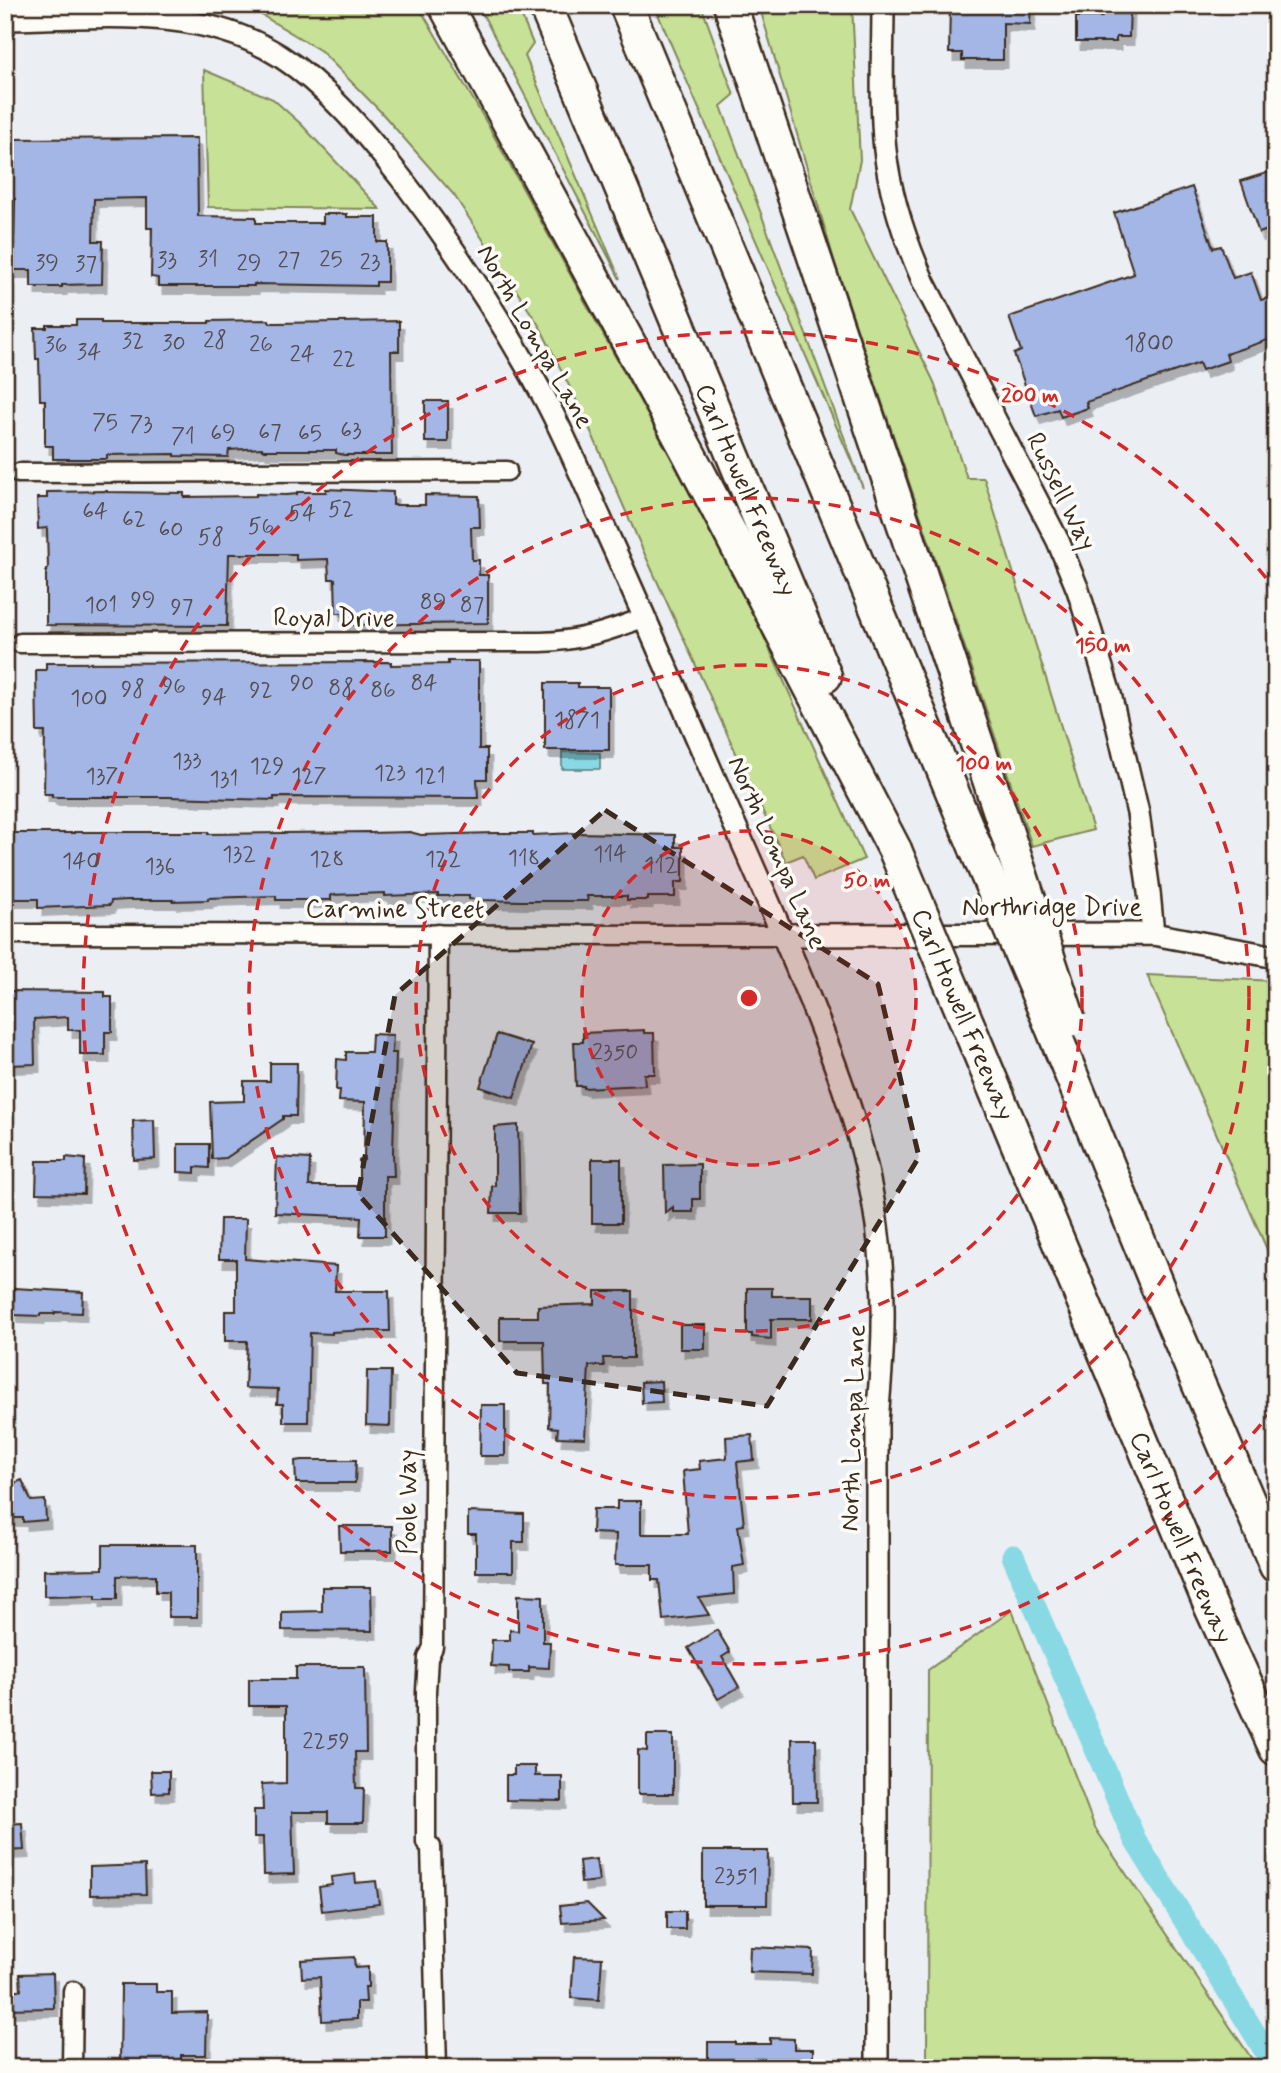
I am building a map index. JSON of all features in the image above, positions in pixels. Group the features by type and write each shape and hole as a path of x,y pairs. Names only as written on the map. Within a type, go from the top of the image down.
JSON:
{"highway":[{"path":"445,5 688,452 895,850"},
{"name":"Carl Howell Freeway","path":"545,5 968,1025 1212,1607 1276,1749"},
{"path":"626,5 976,849 1060,1025"},
{"path":"730,5 1012,848 1079,1097 1276,1566"}],"street":[{"name":"Russell Way","path":"883,5 885,150 895,203 906,241 924,283 1058,541 1078,590 1110,694 1138,813 1153,934"},
{"name":"North Lompa Lane","path":"5,19 147,18 201,23 230,31 284,58 316,84 363,132 459,257 502,324 547,404 645,617 785,935 835,1062 860,1142 876,1223 881,1280 883,1323 877,1424 877,2068"},
{"path":"19,473 507,471"},
{"name":"Royal Drive","path":"20,643 529,643 591,636 645,617"},
{"name":"Carmine Street","path":"5,934 785,935"},
{"name":"Poole Way","path":"437,2068 430,1847 426,1842 426,1690 428,1658 433,1647 438,934"},
{"name":"Northridge Drive","path":"785,935 1153,934 1276,957"},
{"path":"72,2068 73,1991"}],"highlighted area":[{"path":"605,810 878,984 919,1157 767,1406 517,1373 358,1194 395,995"}],"green space":[{"path":"245,5 418,5 484,118 670,456 760,628 864,859 814,880 803,855 786,862 585,418 540,327 454,195 380,111 321,51"},
{"path":"478,5 517,5 533,44 525,56 620,279"},
{"path":"654,5 701,5 734,95 721,106 863,488"},
{"path":"759,5 852,5 860,160 850,209 933,380 967,478 984,478 1093,830 1032,846 835,263"},
{"path":"204,70 273,99 301,124 380,209 208,207"},
{"path":"1147,975 1276,981 1276,1270"},
{"path":"1012,1610 1095,1828 1258,2068 927,2068 928,1670"}],"water":[{"path":"562,752 600,753 600,769 562,769"}],"building":[{"path":"950,5 1031,5 1030,24 1003,23 1003,60 962,60 962,53 949,53"},
{"path":"1102,5 1130,5 1129,37 1116,37 1116,42 1076,42 1076,17 1102,17"},
{"path":"197,138 198,216 256,217 256,223 323,223 323,214 377,217 377,242 387,242 387,282 376,282 376,286 158,286 158,278 151,277 152,228 147,228 147,198 94,199 93,241 103,241 102,284 31,287 31,270 5,270 5,236 14,236 15,199 5,199 5,139"},
{"path":"1276,170 1276,227 1259,233 1241,181"},
{"path":"1192,187 1213,248 1221,246 1233,278 1251,272 1261,300 1271,297 1276,310 1276,324 1270,327 1274,338 1226,354 1228,361 1202,370 1199,363 1086,402 1088,408 1061,417 1058,409 1036,416 1014,354 1021,351 1009,317 1134,274 1114,213"},
{"path":"76,320 101,320 101,323 399,321 399,351 391,351 392,455 344,455 336,453 336,450 262,448 229,450 228,457 175,454 107,455 107,459 53,459 53,446 45,446 45,400 40,400 35,328 47,328 47,325 76,325"},
{"path":"425,401 448,401 448,442 425,442"},
{"path":"326,489 393,492 393,505 425,505 425,495 479,496 480,527 471,527 472,560 479,560 479,575 488,575 488,623 343,625 343,613 336,613 335,579 329,579 328,559 296,560 296,554 229,554 227,626 46,625 47,528 38,529 37,498 47,498 47,492 184,493 184,497 286,495 297,492 326,492"},
{"path":"448,661 479,661 479,749 487,749 487,779 477,779 478,798 274,797 274,800 52,797 52,794 44,794 45,732 37,732 36,670 46,670 46,663 391,662 391,665 448,664"},
{"path":"545,683 609,687 609,750 545,750"},
{"path":"5,833 675,835 675,847 683,847 683,882 675,882 675,897 648,897 648,900 627,900 627,896 587,896 588,901 480,900 469,899 469,896 385,896 385,893 331,895 331,900 276,900 276,896 173,901 128,900 111,901 110,905 38,908 38,899 5,899"},
{"path":"5,991 105,992 105,997 112,997 112,1032 105,1032 105,1055 80,1055 80,1030 68,1030 68,1017 34,1019 35,1064 10,1065 10,1047 5,1047"},
{"path":"644,1030 644,1033 654,1033 655,1074 644,1074 645,1085 584,1088 576,1086 574,1042 583,1042 583,1033"},
{"path":"372,1034 393,1035 392,1053 396,1053 394,1176 385,1176 385,1236 360,1236 361,1217 275,1213 277,1157 310,1159 309,1186 359,1186 359,1160 364,1160 365,1102 339,1101 340,1090 336,1090 337,1059 346,1060 346,1052 371,1052"},
{"path":"497,1034 532,1045 514,1098 480,1087"},
{"path":"270,1063 297,1063 296,1116 283,1116 283,1119 226,1158 212,1159 210,1102 244,1101 244,1081 270,1081"},
{"path":"154,1120 155,1159 134,1160 133,1121"},
{"path":"518,1125 520,1213 491,1213 492,1186 495,1186 495,1127"},
{"path":"178,1144 209,1144 209,1168 195,1167 195,1173 178,1172"},
{"path":"66,1157 85,1159 84,1194 36,1193 37,1161 66,1161"},
{"path":"592,1159 621,1159 621,1223 592,1223"},
{"path":"700,1164 700,1199 693,1199 693,1212 673,1212 673,1207 665,1213 664,1165"},
{"path":"220,1219 246,1219 245,1259 336,1266 335,1291 389,1291 390,1331 310,1333 308,1422 283,1422 283,1404 277,1404 278,1389 245,1388 247,1341 225,1341 225,1311 236,1311 236,1259 219,1259"},
{"path":"14,1288 83,1292 82,1313 13,1315"},
{"path":"747,1288 772,1288 772,1296 812,1296 812,1319 771,1319 771,1339 752,1337 752,1334 747,1334"},
{"path":"595,1291 633,1291 633,1358 603,1358 604,1366 589,1366 585,1438 557,1437 558,1428 549,1427 550,1384 545,1384 544,1341 500,1341 500,1317 538,1317 538,1306 595,1304"},
{"path":"680,1325 705,1325 705,1349 680,1349"},
{"path":"367,1371 391,1371 390,1426 366,1425"},
{"path":"661,1381 662,1402 642,1403 641,1382"},
{"path":"481,1405 505,1405 505,1456 480,1456"},
{"path":"752,1435 754,1460 737,1462 744,1525 738,1526 744,1565 733,1567 734,1594 699,1598 709,1615 663,1620 659,1580 652,1580 652,1565 615,1565 616,1534 592,1533 593,1509 617,1509 617,1501 641,1501 641,1534 688,1534 683,1471 700,1469 699,1461 727,1458 726,1437"},
{"path":"356,1460 355,1483 296,1483 295,1461"},
{"path":"22,1480 31,1501 45,1500 46,1520 23,1522 23,1518 5,1518 5,1487"},
{"path":"468,1512 524,1514 524,1542 513,1542 513,1572 476,1572 476,1534 468,1534"},
{"path":"339,1526 392,1526 392,1551 340,1551"},
{"path":"103,1545 197,1545 197,1617 168,1617 168,1592 156,1592 156,1575 117,1576 117,1599 96,1599 96,1595 44,1596 44,1570 103,1569"},
{"path":"322,1587 371,1587 372,1631 282,1630 282,1612 322,1611"},
{"path":"518,1595 543,1596 543,1642 550,1642 549,1668 529,1667 529,1672 509,1672 509,1667 491,1666 492,1640 510,1640 510,1630 518,1631"},
{"path":"717,1630 730,1652 722,1657 739,1687 718,1699 688,1648"},
{"path":"296,1667 365,1667 366,1752 355,1752 356,1788 364,1788 363,1823 328,1823 328,1812 292,1812 294,1874 264,1875 263,1837 254,1837 254,1810 263,1810 262,1784 286,1783 286,1706 249,1706 249,1679 296,1679"},
{"path":"647,1735 673,1735 673,1794 638,1794 638,1750 647,1751"},
{"path":"792,1739 816,1739 817,1802 793,1802"},
{"path":"514,1766 535,1766 535,1776 562,1776 562,1801 506,1800 506,1775 514,1775"},
{"path":"151,1771 169,1771 169,1792 152,1793"},
{"path":"22,1823 24,1850 5,1851 5,1824"},
{"path":"703,1851 768,1851 767,1905 703,1905"},
{"path":"596,1859 599,1881 581,1883 579,1861"},
{"path":"145,1865 146,1894 90,1895 90,1867"},
{"path":"355,1874 356,1883 376,1881 379,1904 322,1911 319,1887 332,1885 331,1877"},
{"path":"587,1903 604,1920 562,1923 560,1906"},
{"path":"667,1911 685,1911 685,1929 667,1929"},
{"path":"750,1947 813,1950 812,1974 749,1972"},
{"path":"354,1957 355,1968 368,1967 366,2002 357,2002 357,2019 322,2021 320,1977 302,1978 301,1960"},
{"path":"574,1957 602,1958 599,2000 571,1998"},
{"path":"53,1973 54,2008 5,2009 5,1990 21,1990 20,1974"},
{"path":"121,1984 156,1984 156,1992 172,1992 172,2013 207,2012 206,2055 181,2055 181,2068 120,2068"},
{"path":"770,2038 794,2039 794,2049 813,2049 813,2068 708,2068 708,2042 770,2044"}],"waterway":[{"path":"1013,1556 1135,1840 1276,2068"}]}
